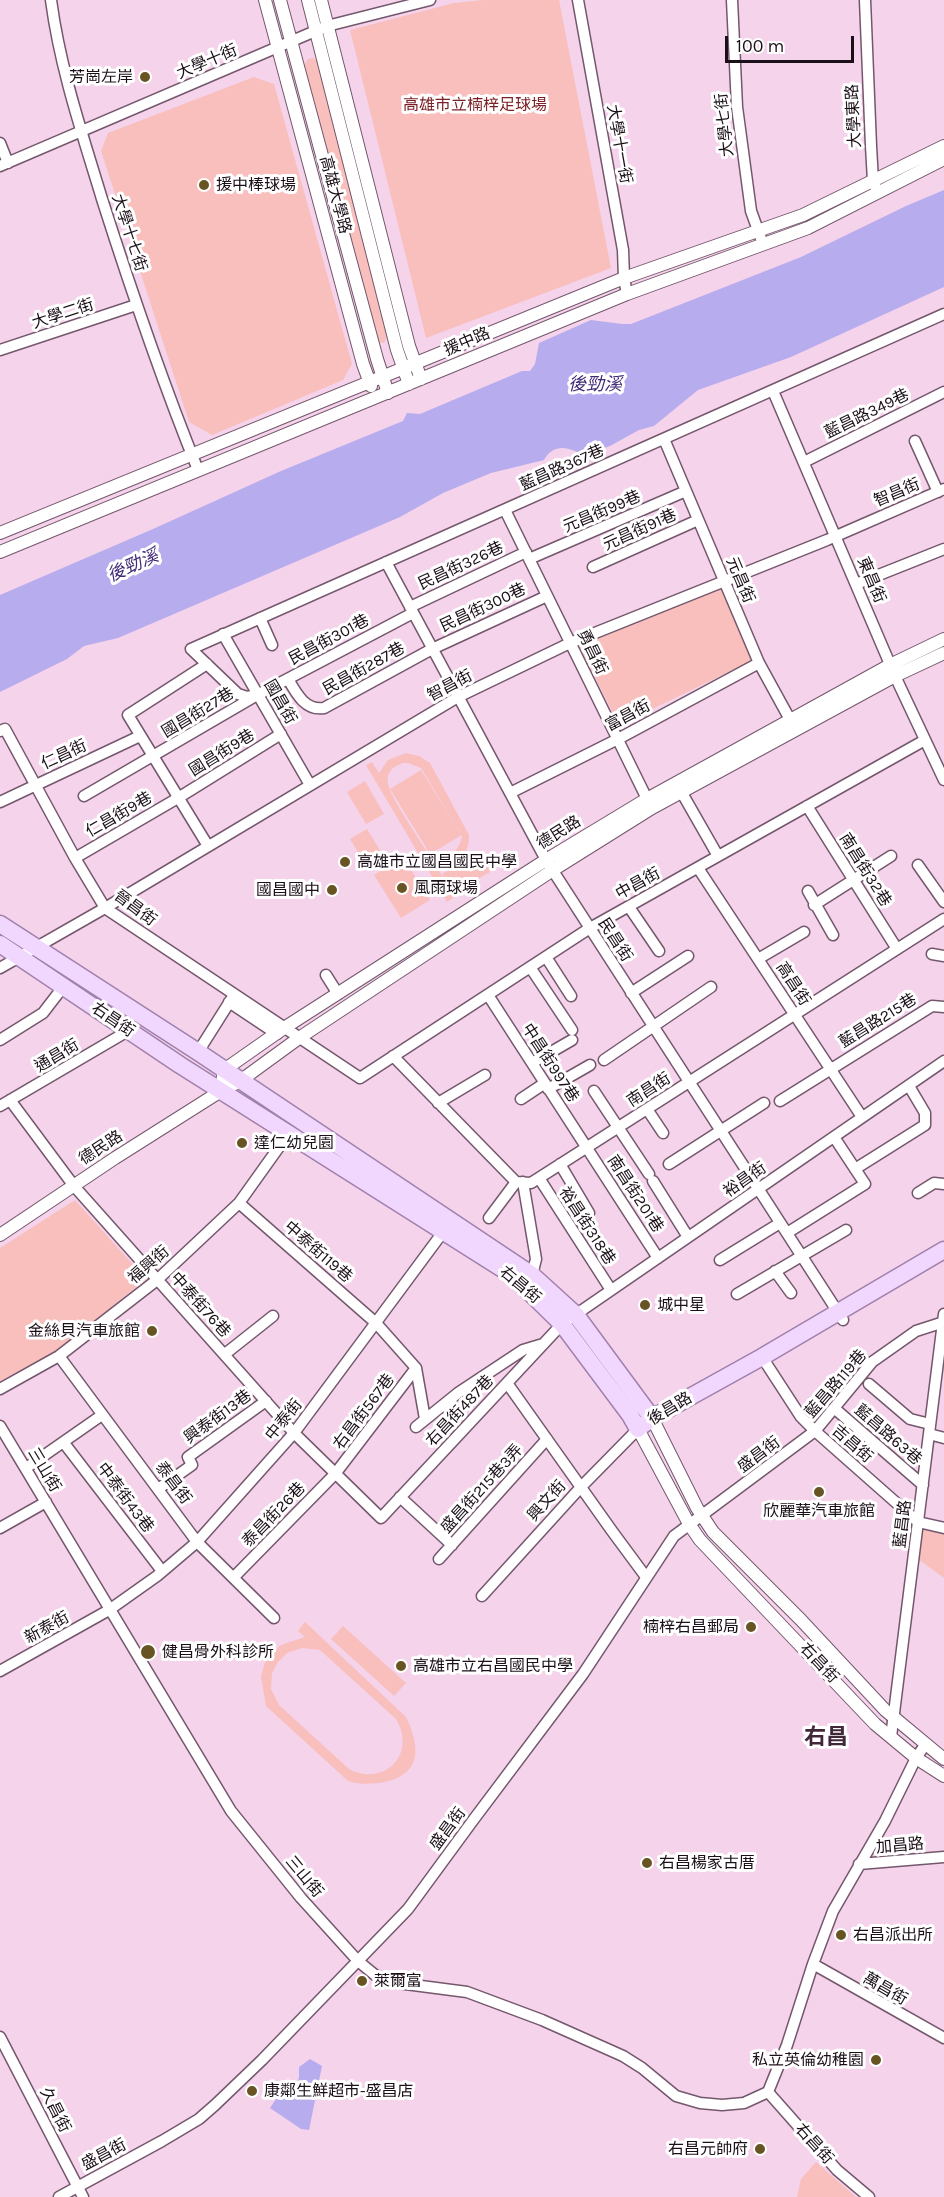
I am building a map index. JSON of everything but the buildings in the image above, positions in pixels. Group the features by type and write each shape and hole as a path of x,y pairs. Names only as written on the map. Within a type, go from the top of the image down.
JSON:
{"main road":[{"name":"右昌街","path":"0,924 240,1081 448,1227 569,1319 638,1430"},
{"name":"右昌街","path":"0,944 128,1031 289,1133 532,1275 655,1423"},
{"name":"後昌路","path":"638,1430 655,1423 765,1361 841,1316 944,1250"},
{"name":"後昌路","path":"841,1316 944,1261"}],"street":[{"name":"大學十七街","path":"51,0 63,69 81,132 136,305 198,470"},
{"name":"高雄大學路","path":"265,0 375,398"},
{"name":"高雄大學路","path":"280,0 388,393"},
{"name":"高雄大學路","path":"308,0 322,29 415,362 415,382"},
{"name":"高雄大學路","path":"321,0 322,29 403,367 415,382"},
{"name":"大學十街","path":"4,164 322,29 430,0"},
{"name":"大學十一街","path":"578,0 622,250 627,294"},
{"name":"大學七街","path":"732,0 737,107 751,211 763,244"},
{"name":"大學東路","path":"865,0 873,181 879,193"},
{"path":"0,143 4,164"},
{"name":"援中路","path":"0,532 624,278 803,215 944,146"},
{"name":"援中路","path":"0,552 627,294 808,228 944,159"},
{"name":"大學二街","path":"0,350 136,305"},
{"name":"藍昌路367巷","path":"207,664 192,649 944,314"},
{"name":"東昌街","path":"773,391 893,670 944,780"},
{"name":"藍昌路349巷","path":"804,462 944,392"},
{"name":"元昌街","path":"664,439 759,663 793,725"},
{"path":"915,441 941,491"},
{"name":"元昌街99巷","path":"527,556 686,491"},
{"name":"智昌街","path":"0,968 105,908 458,697 570,643 725,582 941,491"},
{"name":"勇昌街","path":"505,510 649,803"},
{"name":"元昌街91巷","path":"593,567 698,520"},
{"path":"856,584 944,549"},
{"name":"民昌街326巷","path":"411,610 527,556"},
{"name":"民昌街","path":"386,562 549,865 841,1316"},
{"name":"民昌街300巷","path":"432,649 547,596"},
{"name":"民昌街301巷","path":"259,694 411,610"},
{"path":"260,618 272,645"},
{"name":"國昌街","path":"223,634 310,785"},
{"name":"德民路","path":"224,1070 338,994 649,803 893,670 944,639"},
{"name":"民昌街287巷","path":"288,679 296,693 307,705 312,708 324,708 432,649"},
{"name":"德民路","path":"893,670 944,653"},
{"name":"富昌街","path":"510,793 618,739 759,663"},
{"path":"208,846 128,715 207,664 238,694 247,698 259,694"},
{"name":"國昌街27巷","path":"84,796 259,694"},
{"name":"晉昌街","path":"2,730 105,908 280,1031"},
{"name":"國昌街9巷","path":"178,798 281,734"},
{"name":"仁昌街","path":"0,802 140,736"},
{"name":"中昌街","path":"280,1031 299,1038 360,1078 590,928 925,740"},
{"path":"679,787 718,856"},
{"name":"仁昌街9巷","path":"75,858 178,798"},
{"name":"南昌街32巷","path":"807,807 897,949"},
{"path":"814,905 891,856"},
{"name":"德民路","path":"0,1235 221,1090 240,1081 549,865"},
{"path":"918,865 944,902"},
{"name":"高昌街","path":"698,868 862,1117"},
{"path":"808,891 833,935"},
{"path":"629,907 659,951"},
{"name":"南昌街","path":"519,1182 531,1183 944,919"},
{"path":"758,959 804,932"},
{"path":"932,954 944,956"},
{"path":"632,993 688,956"},
{"path":"546,957 571,996"},
{"path":"530,967 572,1035 532,1063"},
{"path":"326,975 338,994"},
{"path":"0,1040 43,1013 63,987"},
{"path":"604,1060 711,987"},
{"name":"中昌街997巷","path":"488,995 586,1148"},
{"path":"198,1052 232,998"},
{"name":"藍昌路215巷","path":"780,1101 932,1006 944,1007"},
{"name":"通昌街","path":"0,1106 128,1031"},
{"path":"393,1056 519,1182 536,1259 532,1275"},
{"name":"裕昌街","path":"569,1319 944,1061"},
{"path":"521,1100 590,1065"},
{"path":"221,1090 224,1070"},
{"path":"438,1103 485,1075"},
{"path":"855,1169 925,1125 925,1113 909,1086"},
{"path":"594,1091 688,1237"},
{"name":"中泰街76巷","path":"10,1100 74,1186 157,1280 294,1433 381,1518"},
{"path":"669,1164 764,1103"},
{"path":"647,1109 663,1133"},
{"name":"福興街","path":"0,1389 59,1356 157,1280 239,1203 289,1133"},
{"path":"786,1233 865,1184 834,1137"},
{"name":"南昌街201巷","path":"586,1148 658,1258"},
{"path":"560,1164 589,1213"},
{"name":"裕昌街318巷","path":"539,1178 611,1290"},
{"path":"489,1218 519,1182"},
{"path":"918,1193 934,1183 944,1184"},
{"name":"中泰街119巷","path":"239,1203 376,1323 416,1368"},
{"path":"720,1260 780,1223"},
{"name":"中泰街","path":"109,1610 197,1542 294,1433 448,1227"},
{"path":"737,1294 846,1230"},
{"path":"776,1271 791,1293"},
{"path":"225,1354 273,1316"},
{"name":"右昌街487巷","path":"381,1518 569,1319"},
{"name":"藍昌路","path":"891,1737 930,1429 939,1390 944,1319"},
{"name":"藍昌路119巷","path":"815,1431 872,1362 916,1331 944,1319"},
{"path":"416,1427 458,1393 523,1350 543,1344"},
{"name":"泰昌街","path":"59,1356 197,1542 274,1618"},
{"name":"吉昌街","path":"765,1361 801,1417 815,1431 918,1522 944,1528"},
{"path":"416,1368 425,1419"},
{"name":"右昌街567巷","path":"335,1474 416,1368"},
{"path":"507,1383 646,1577"},
{"path":"869,1384 910,1419 944,1438"},
{"name":"興泰街13巷","path":"158,1489 192,1465 188,1457 266,1401"},
{"name":"藍昌路63巷","path":"834,1408 923,1485"},
{"path":"26,1468 102,1415"},
{"name":"右昌街","path":"655,1423 712,1532 802,1621 894,1718 944,1759"},
{"name":"三山街","path":"0,1426 236,1818 300,1898 358,1961 375,1976 390,1982 467,1992 542,2020 623,2056 642,2068 676,2096 700,2103 722,2105 744,2103 768,2092"},
{"name":"右昌街","path":"638,1430 688,1524 700,1540 875,1724 916,1758 944,1776"},
{"name":"興文街","path":"482,1596 581,1486 638,1430"},
{"name":"盛昌街","path":"59,2197 80,2192 199,2119 262,2060 408,1909 578,1681 674,1536 815,1431"},
{"name":"盛昌街215巷3弄","path":"439,1559 547,1438"},
{"name":"中泰街43巷","path":"64,1443 162,1571"},
{"name":"泰昌街26巷","path":"234,1577 335,1474"},
{"path":"400,1497 452,1545"},
{"path":"0,1528 46,1502"},
{"name":"新泰街","path":"0,1671 109,1610"},
{"path":"768,2092 787,2045 833,1911 885,1821 916,1758 925,1745"},
{"name":"加昌路","path":"859,1864 944,1857"},
{"name":"萬昌街","path":"813,1964 944,2038"},
{"name":"久昌街","path":"0,2037 80,2192"},
{"name":"右昌街","path":"768,2092 837,2170 869,2197"}],"green space":[{"name":"高雄市立楠梓足球場","path":"483,0 559,0 611,268 426,338 350,30 454,3"},
{"path":"313,58 320,62 388,335 384,343 375,342 303,67 308,59"},
{"path":"254,77 274,84 352,364 343,380 212,435 189,422 101,151 108,133"},
{"path":"719,585 748,649 751,657 749,662 619,725 579,646"},
{"path":"406,753 419,756 430,763 469,835 467,848 461,858 450,865 437,867 454,897 447,902 366,765 372,762 379,773 388,760","holes":["403,763 421,768 461,834 421,770 390,789 430,854 462,835 455,851 446,857 429,855 390,790 388,776 391,770"]},
{"path":"365,781 384,814 366,824 347,792"},
{"path":"367,829 386,860 369,870 350,839"},
{"path":"479,852 490,872 454,893 442,874"},
{"name":"風雨球場","path":"403,857 430,900 401,918 374,875"},
{"path":"75,1200 146,1279 60,1349 0,1381 0,1248"},
{"path":"921,1527 944,1532 944,1578 918,1559"},
{"path":"305,1622 406,1717 415,1747 415,1757 407,1772 385,1782 366,1784 348,1781 266,1706 261,1677 266,1658 281,1645 305,1637 298,1631","holes":["302,1648 320,1650 396,1719 403,1744 394,1764 385,1770 374,1774 362,1774 349,1769 279,1705 271,1689 272,1673 278,1662 287,1653"]},
{"path":"343,1626 406,1683 394,1696 331,1639"},
{"path":"816,2162 856,2197 797,2197 801,2179"}],"water":[{"name":"後勁溪","path":"944,190 944,287 791,357 698,390 654,426 639,430 610,446 583,455 572,450 557,449 544,460 491,473 443,493 400,517 118,638 84,646 67,659 0,692 0,595 281,471 403,421 407,413 420,414 522,371 530,371 535,364 539,343 591,320 631,324 801,257"},
{"path":"310,2059 322,2066 309,2130 301,2129 270,2108 282,2090 297,2084 299,2067"}],"place":[{"name":"芳崗左岸","path":"145,77"},
{"name":"援中棒球場","path":"204,185"},
{"name":"高雄市立國昌國民中學","path":"345,862"},
{"name":"風雨球場","path":"402,888"},
{"name":"國昌國中","path":"332,890"},
{"name":"達仁幼兒園","path":"242,1143"},
{"name":"城中星","path":"645,1305"},
{"name":"金絲貝汽車旅館","path":"152,1331"},
{"name":"欣麗華汽車旅館","path":"819,1492"},
{"name":"楠梓右昌郵局","path":"751,1627"},
{"name":"健昌骨外科診所","path":"148,1652"},
{"name":"高雄市立右昌國民中學","path":"401,1666"},
{"name":"右昌楊家古厝","path":"647,1863"},
{"name":"右昌派出所","path":"841,1935"},
{"name":"萊爾富","path":"362,1981"},
{"name":"私立英倫幼稚園","path":"876,2060"},
{"name":"康鄰生鮮超市-盛昌店","path":"252,2091"},
{"name":"右昌元帥府","path":"760,2149"}],"district":[{"name":"右昌","path":"826,1738"}]}
